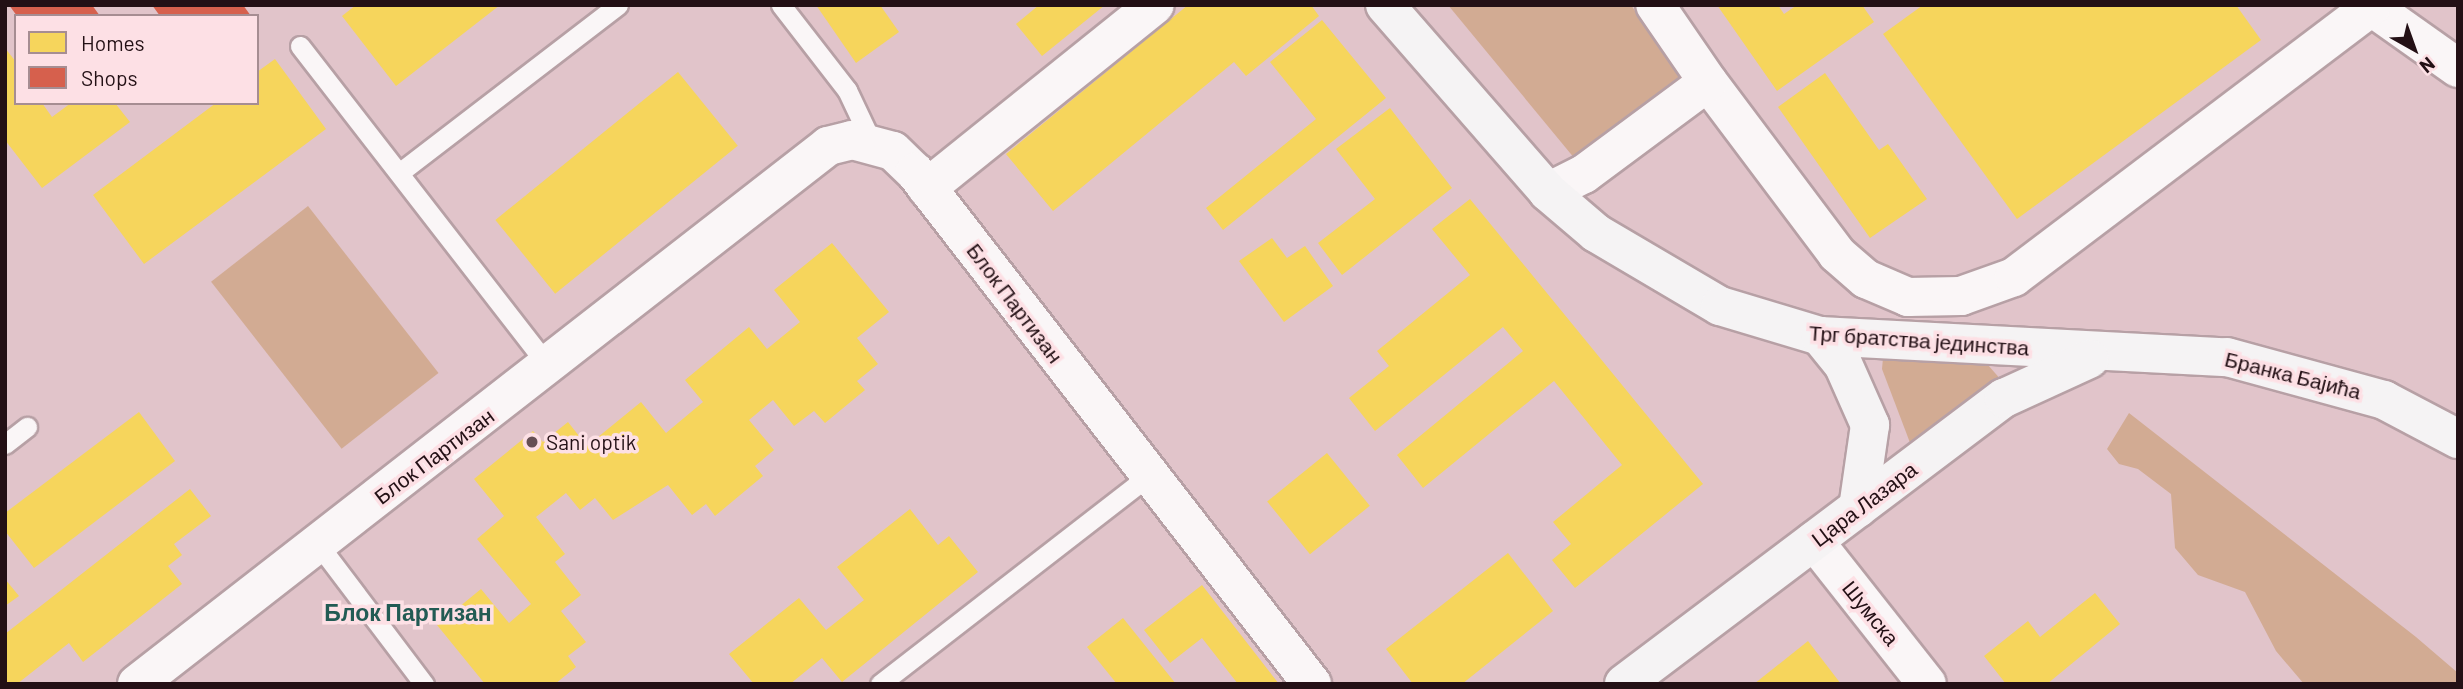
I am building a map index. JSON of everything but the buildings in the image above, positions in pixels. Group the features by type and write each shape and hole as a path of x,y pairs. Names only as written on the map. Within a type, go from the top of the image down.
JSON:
{"main road":[{"name":"Трг братства јединства","path":"1385,5 1548,192 1652,270 1720,306 1821,336 2119,352"},
{"path":"1821,336 1843,364 1870,425 1858,508"},
{"name":"Бранка Бајића","path":"2119,352 2170,350 2302,373 2384,400 2458,439"},
{"name":"Цара Лазара","path":"1624,684 2004,398 2066,366 2119,352"}],"street":[{"path":"928,188 1155,5"},
{"path":"1655,5 1708,82 1837,254 1866,279 1908,297 1961,296 2014,277 2370,6 2458,68"},
{"path":"1548,192 1584,174 1708,82"},
{"name":"Блок Партизан","path":"137,684 550,368 828,146 872,143 893,151 928,188 1148,476 1312,684"},
{"name":"Шумска","path":"1814,541 1927,684"}],"lane":[{"path":"399,173 618,5"},
{"path":"781,5 847,90 872,143"},
{"path":"300,46 550,368"},
{"path":"5,444 27,427"},
{"path":"880,684 1148,476"},
{"path":"318,544 424,684"}],"shaded area":[{"path":"1448,5 1631,5 1684,82 1575,159"},
{"path":"308,206 439,373 342,449 211,282"},
{"path":"1901,351 1988,365 2002,381 1912,448 1882,369 1883,358"},
{"path":"2129,413 2416,637 2458,673 2458,684 2304,684 2276,651 2245,592 2198,575 2175,548 2171,494 2138,469 2119,464 2107,449"}],"place":[{"name":"Sani optik","path":"532,442"}],"district":[{"name":"Блок Партизан","path":"408,612"}]}
